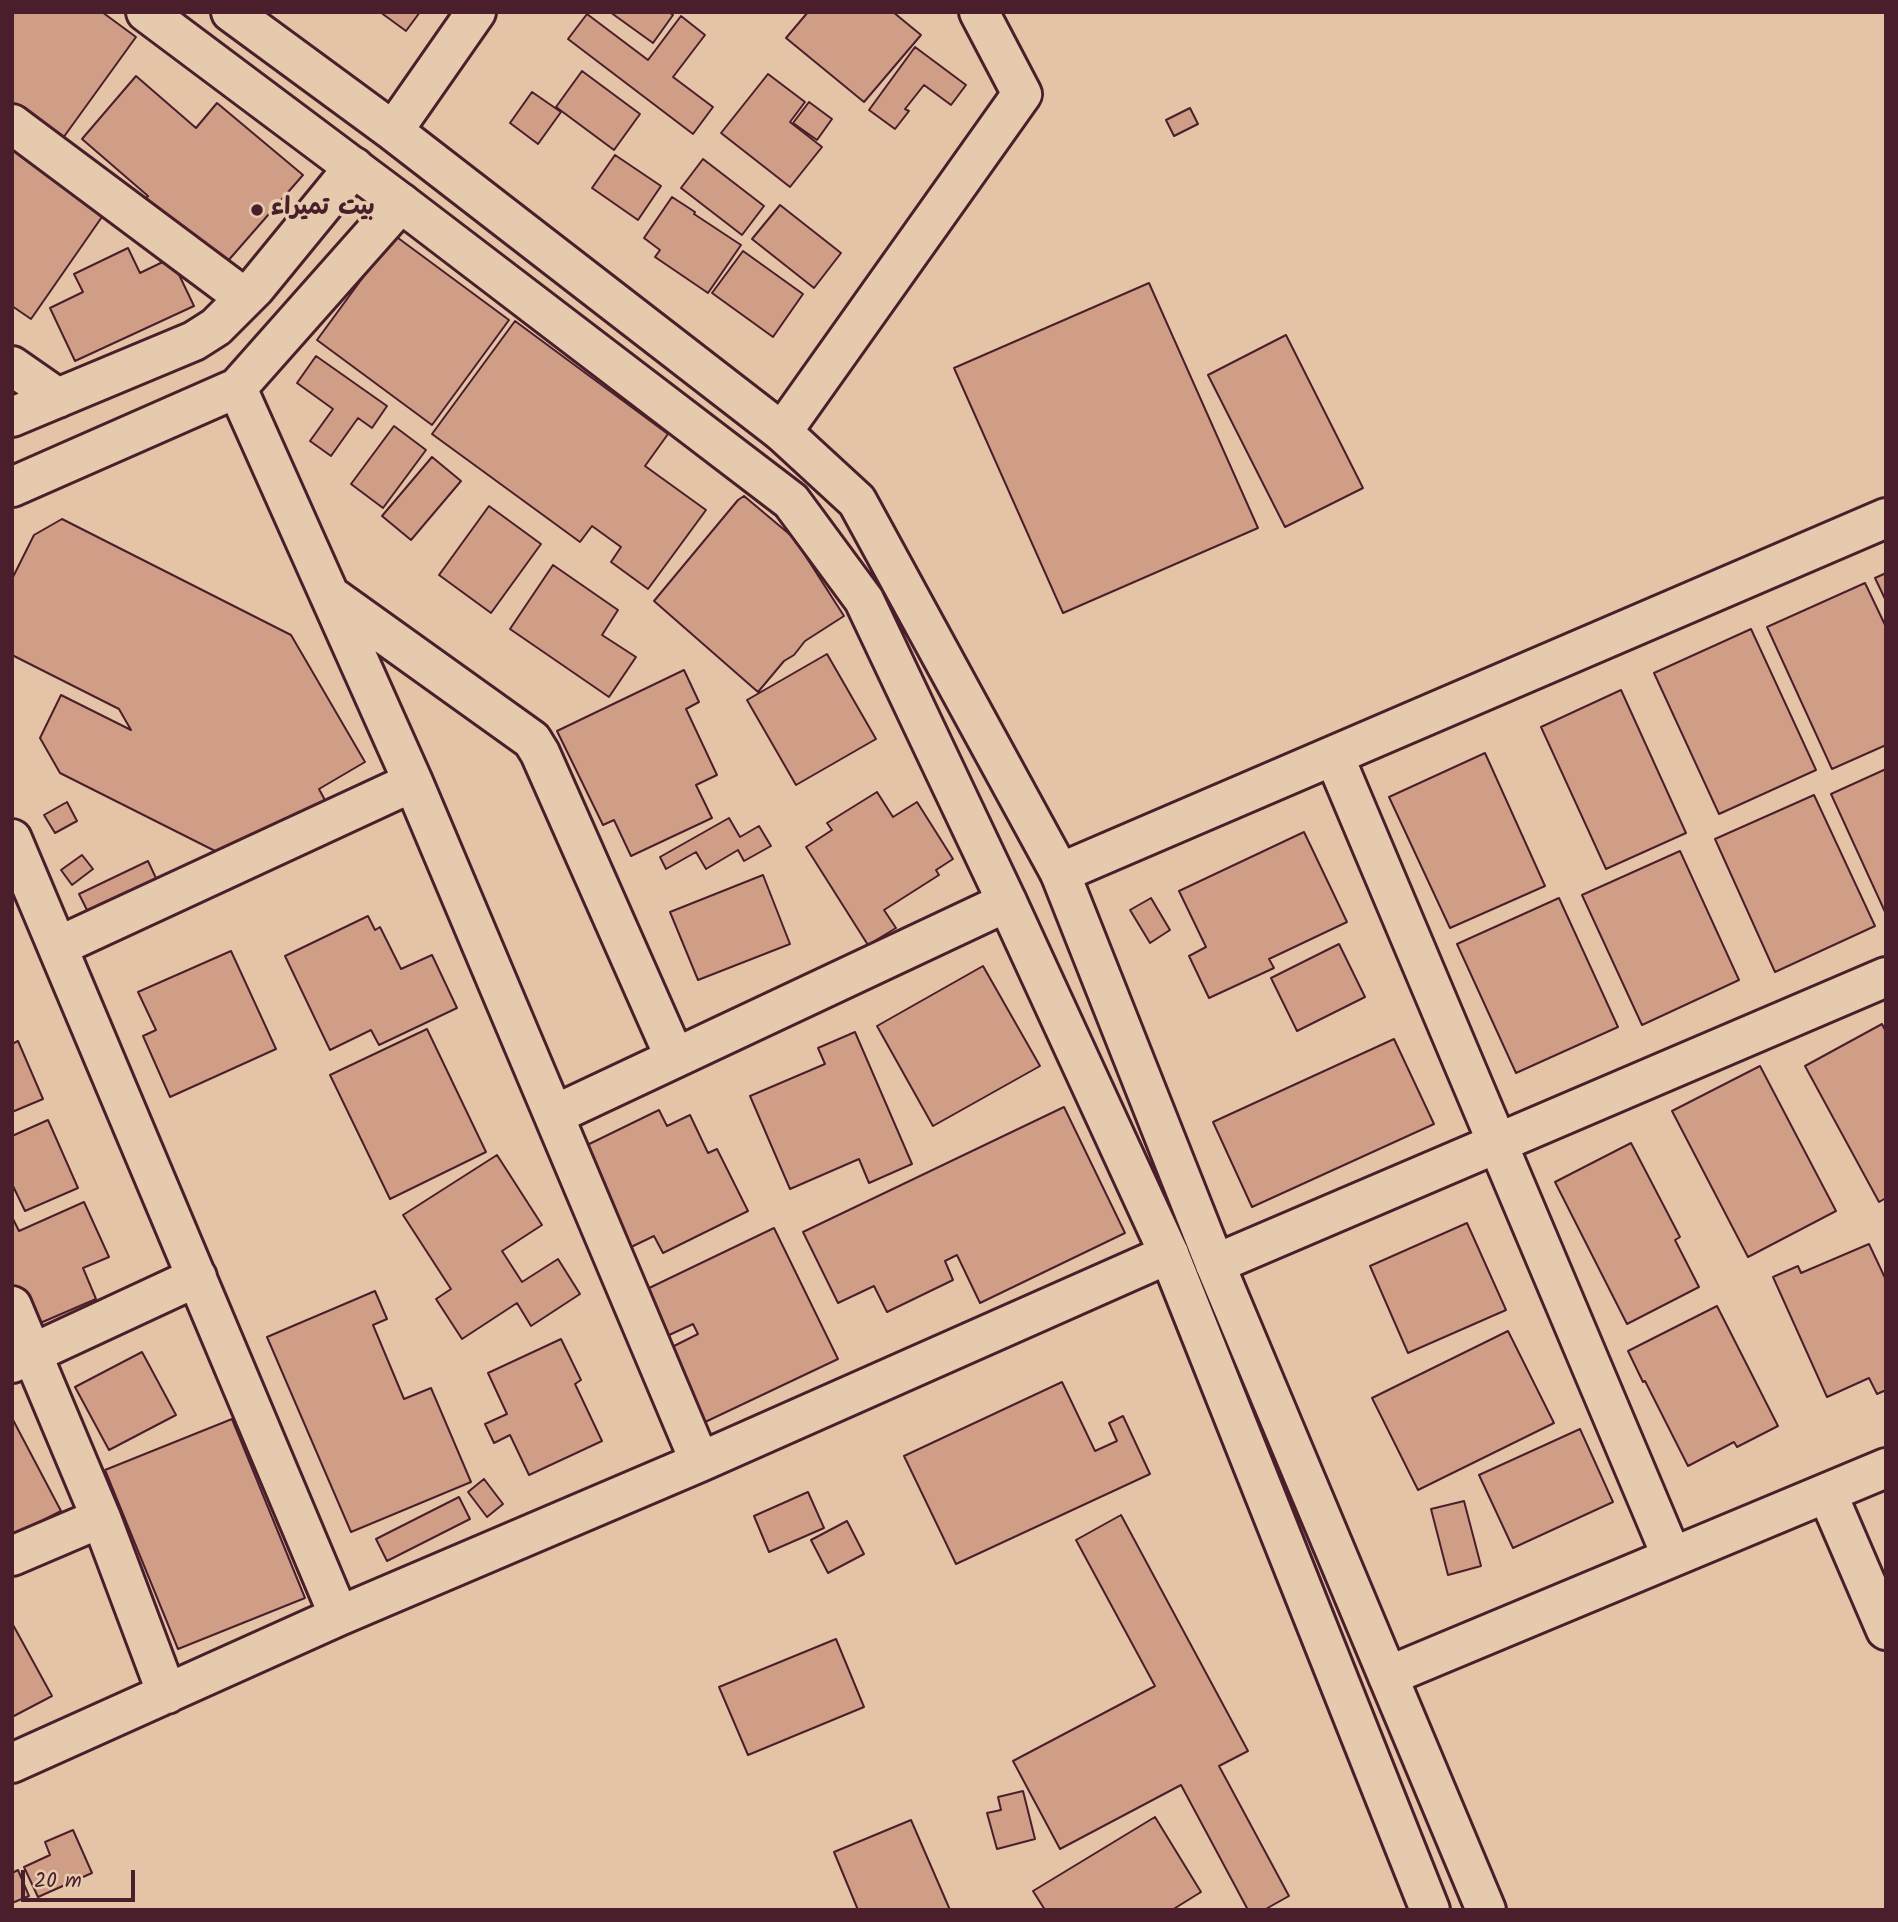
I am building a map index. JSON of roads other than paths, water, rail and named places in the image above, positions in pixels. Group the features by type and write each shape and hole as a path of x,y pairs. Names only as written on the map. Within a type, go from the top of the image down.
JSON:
{"street":[{"path":"145,12 354,167 790,500 864,600 1169,1254 1430,1910"},
{"path":"231,12 393,131 782,432 857,501 1060,873 1215,1264 1486,1910"},
{"path":"393,131 476,12"},
{"path":"782,432 1022,94 979,12"},
{"path":"12,124 244,298"},
{"path":"12,418 194,341 216,327 255,288 354,167"},
{"path":"12,486 237,387 401,203"},
{"path":"12,366 58,398"},
{"path":"237,387 413,782 701,1462"},
{"path":"1060,873 1886,518"},
{"path":"330,595 532,740 675,1058"},
{"path":"1334,756 1672,1557"},
{"path":"59,946 413,782"},
{"path":"12,839 339,1616"},
{"path":"554,1115 1007,902"},
{"path":"1215,1264 1886,977"},
{"path":"12,1763 339,1616 701,1462 1169,1254"},
{"path":"23,1359 197,1278"},
{"path":"12,1306 23,1359 101,1518 167,1694"},
{"path":"1388,1676 1886,1468"},
{"path":"1827,1493 1886,1629"},
{"path":"12,1556 101,1518"}],"place":[{"name":"بيت تميراء","path":"257,210"}]}
